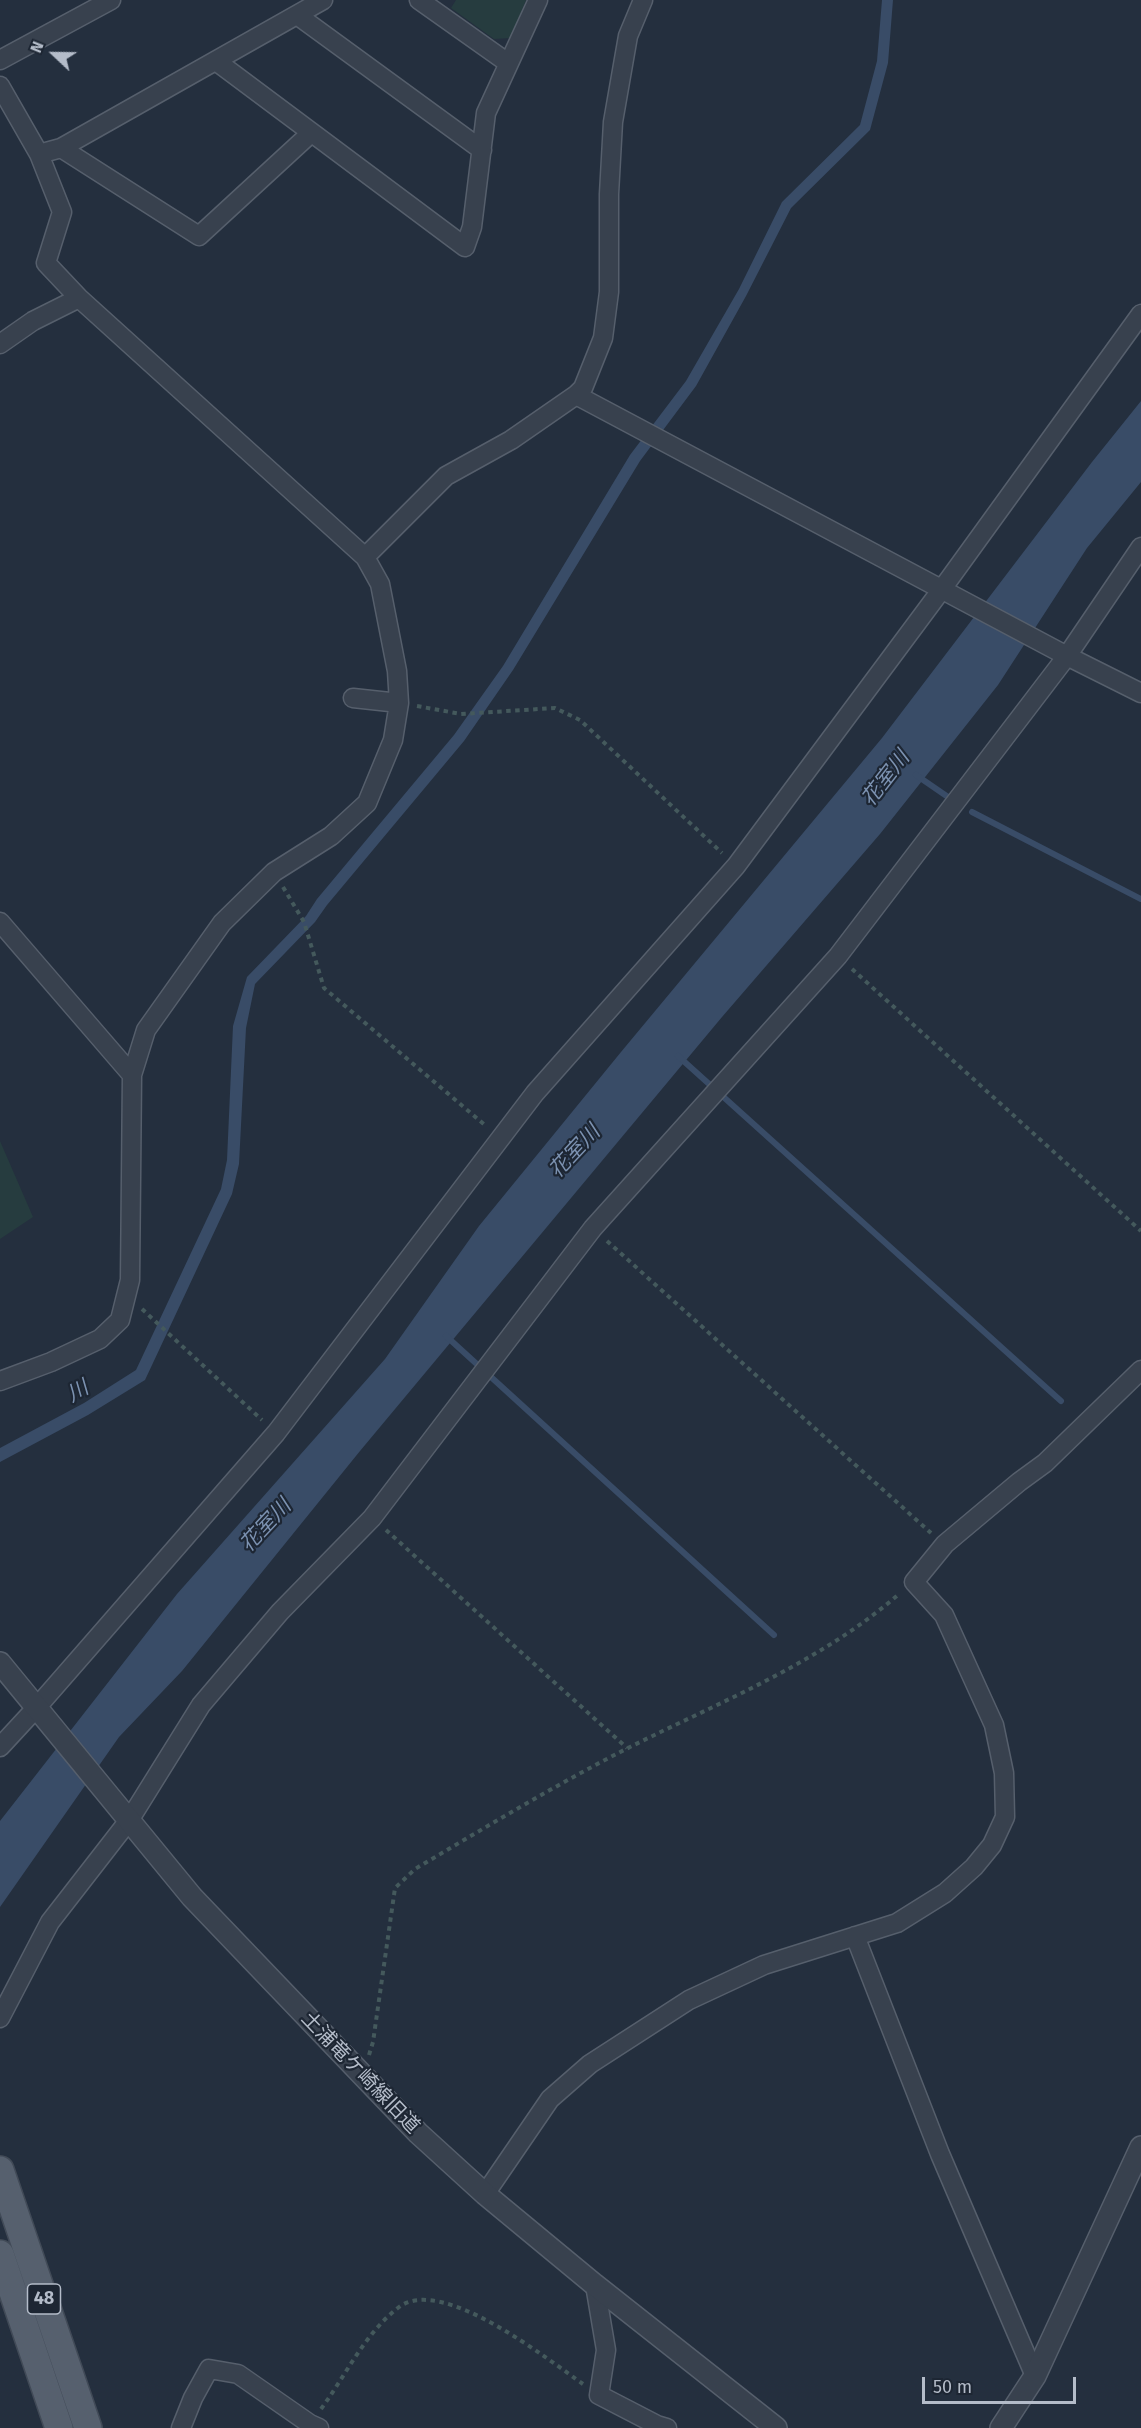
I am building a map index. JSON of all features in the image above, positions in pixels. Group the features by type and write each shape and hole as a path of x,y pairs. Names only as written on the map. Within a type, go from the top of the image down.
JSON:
{"main road":[{"name":"48","path":"0,2170 88,2428"},
{"name":"48","path":"0,2254 59,2428"}],"street":[{"path":"0,60 111,0"},
{"path":"39,154 61,148 323,0"},
{"path":"419,0 508,63"},
{"path":"216,61 465,247 472,226 486,113 538,0"},
{"path":"365,557 447,476 511,440 583,388 603,338 609,292 609,194 613,122 628,36 643,0"},
{"path":"297,15 482,150"},
{"path":"0,86 39,154 62,212 46,263 79,298 365,557 380,584 398,670 399,703 393,740 367,803 331,836 274,872 222,923 146,1030 132,1075 130,1280 120,1320 100,1339 51,1362 0,1381"},
{"path":"61,148 199,236 311,133"},
{"path":"0,344 33,321 79,298"},
{"path":"0,1747 41,1713 276,1433 535,1093 736,866 942,589 1141,314"},
{"path":"576,395 1141,693"},
{"path":"0,2018 50,1922 201,1705 280,1612 372,1518 593,1228 838,956 1067,656 1141,547"},
{"path":"353,698 399,703"},
{"path":"0,922 132,1075"},
{"path":"485,2194 550,2099 590,2064 690,2000 764,1965 897,1923 945,1893 974,1867 992,1845 1005,1817 1004,1773 994,1725 944,1615 914,1582 945,1544 1045,1463 1141,1370"},
{"name":"土浦竜ケ崎線旧道","path":"0,1663 192,1897 418,2133 485,2194 771,2427"},
{"path":"855,1936 940,2154 1035,2376"},
{"path":"1001,2428 1035,2376 1141,2147"},
{"path":"596,2285 606,2350 599,2395 657,2426 667,2428"},
{"path":"181,2428 193,2398 209,2369 238,2374 313,2427"}],"path":[{"path":"399,703 461,714 555,708 580,720 736,866"},
{"path":"274,872 304,922 324,988 500,1138"},
{"path":"838,956 1141,1231"},
{"path":"593,1228 945,1544"},
{"path":"126,1295 276,1433"},
{"path":"372,1518 627,1748"},
{"path":"362,2076 373,2042 395,1888 416,1869 627,1748 808,1659 882,1609 914,1582"},
{"path":"313,2427 368,2339 401,2306 426,2299 443,2302 497,2326 599,2395"}],"green space":[{"path":"456,0 526,0 511,38 494,39 451,8"},
{"path":"0,1141 33,1217 0,1239"}],"water":[{"path":"882,0 893,0 888,63 870,130 791,208 696,386 640,461 513,670 464,741 315,922 255,984 246,1028 239,1164 232,1194 145,1380 88,1415 0,1462 0,1448 84,1403 136,1370 221,1189 227,1160 233,1026 247,977 306,916 317,899 454,735 503,666 630,455 686,381 739,289 782,202 860,125 877,61"},
{"name":"花室川","path":"1141,401 1141,482 1087,548 998,685 880,834 722,1017 360,1451 182,1671 119,1737 0,1907 0,1821 177,1594 385,1359 479,1226 882,738"}],"waterway":[{"name":"花室川","path":"916,775 948,797"},
{"path":"972,812 1141,899"},
{"path":"678,1056 1061,1401"},
{"path":"446,1336 774,1635"}],"water label":[{"name":"川","path":"78,1392"}]}
